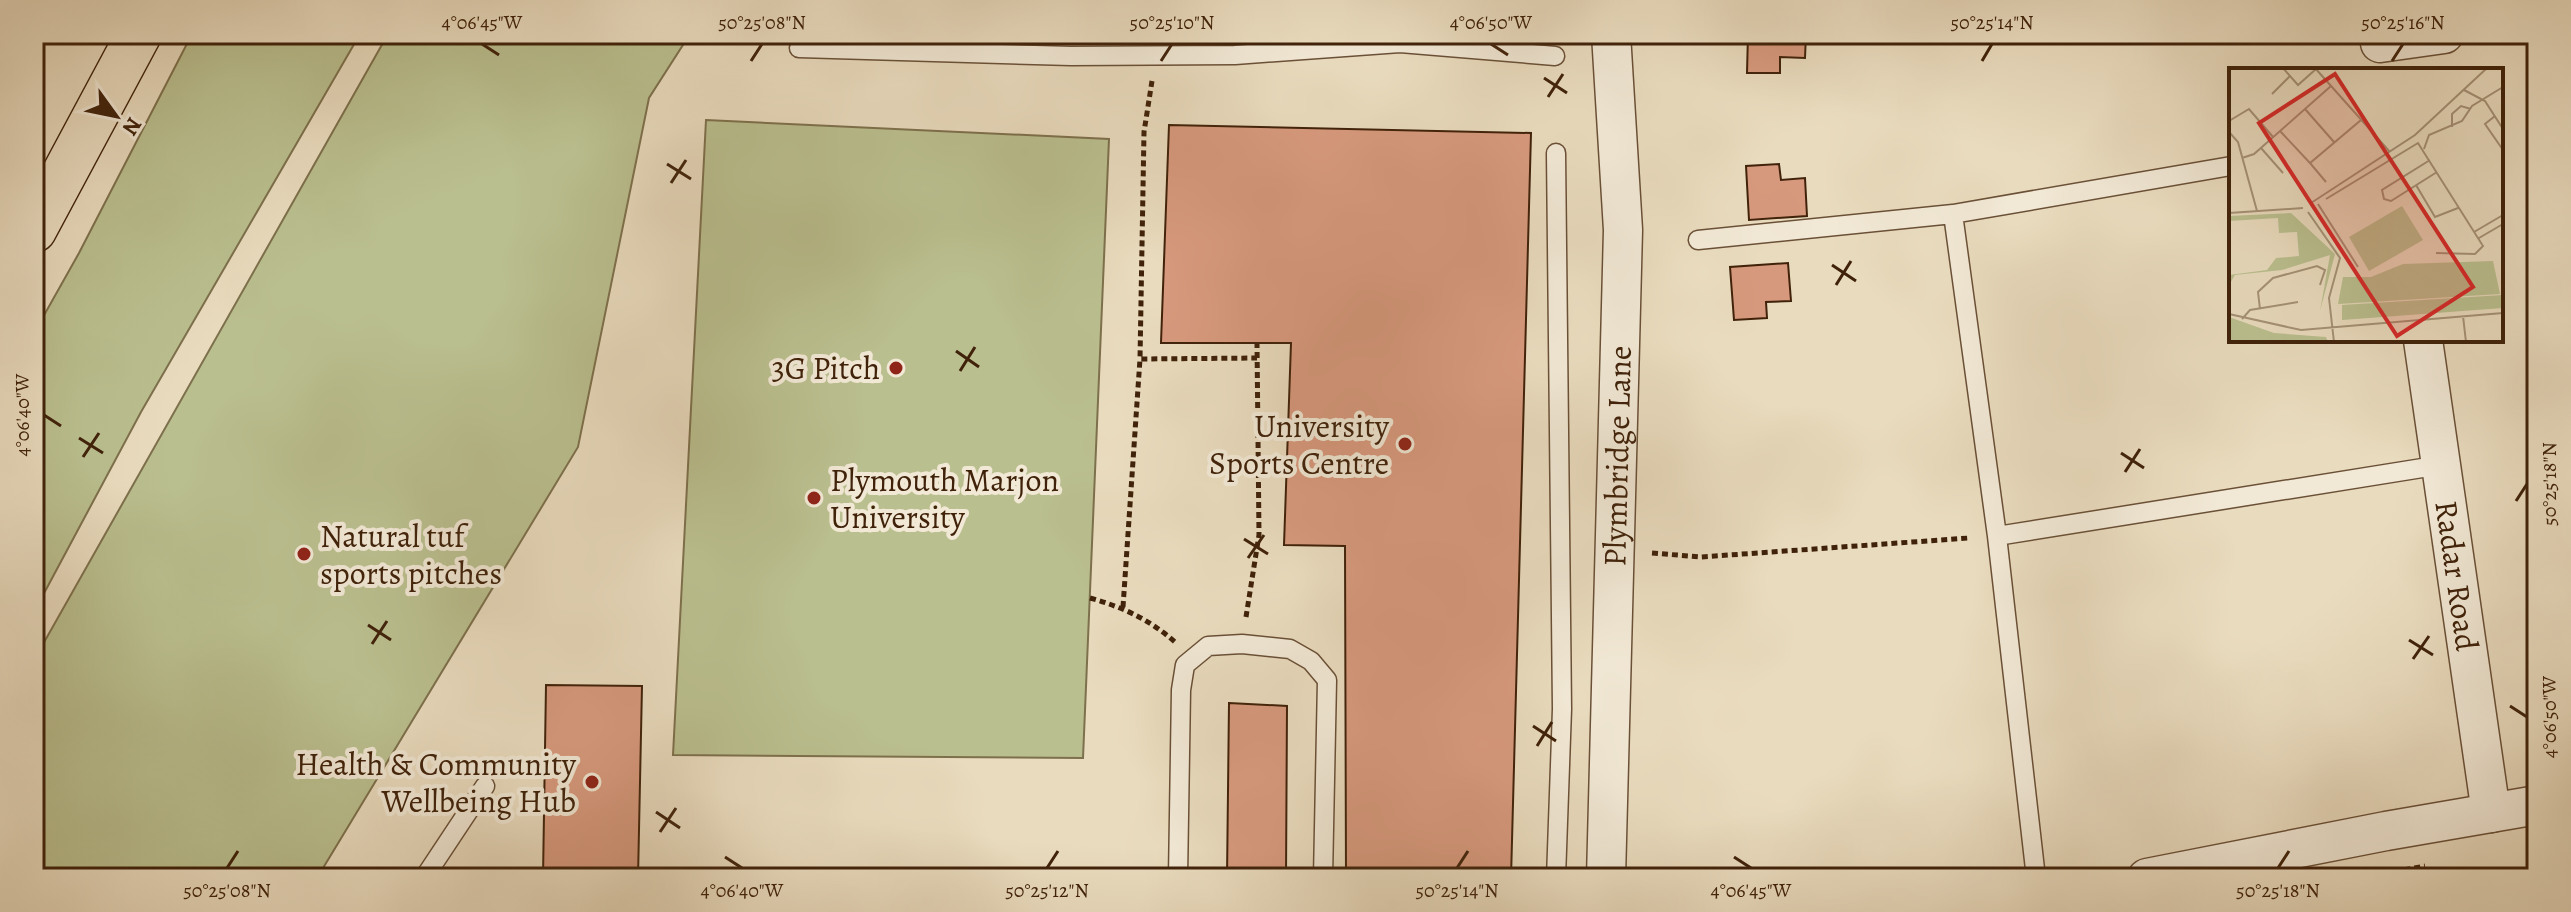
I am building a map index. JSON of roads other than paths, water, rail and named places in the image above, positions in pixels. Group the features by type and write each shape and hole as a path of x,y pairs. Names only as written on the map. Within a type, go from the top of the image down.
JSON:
{"main road":[{"path":"34,230 139,34"}],"street":[{"name":"Plymbridge Lane","path":"1606,878 1623,230 1611,34"},
{"path":"2381,49 2444,34"},
{"name":"Radar Road","path":"2423,342 2491,813"},
{"path":"2147,878 2537,805"}],"lane":[{"path":"799,48 1155,56 1235,55 1400,43 1555,56"},
{"path":"1556,153 1562,709 1556,878"},
{"path":"1698,240 1953,214 2229,166"},
{"path":"1953,214 1997,536 2036,878"},
{"path":"1997,536 2441,465"},
{"path":"1178,878 1181,690 1185,665 1208,646 1242,644 1290,649 1311,661 1327,680 1323,878"},
{"path":"424,878 485,786"}],"place":[{"name":"3G Pitch","path":"896,368"},
{"name":"University Sports Centre","path":"1405,444"},
{"name":"Plymouth Marjon University","path":"814,498"},
{"name":"Natural tuf sports pitches","path":"304,554"},
{"name":"Health & Community Wellbeing Hub","path":"592,782"}]}
